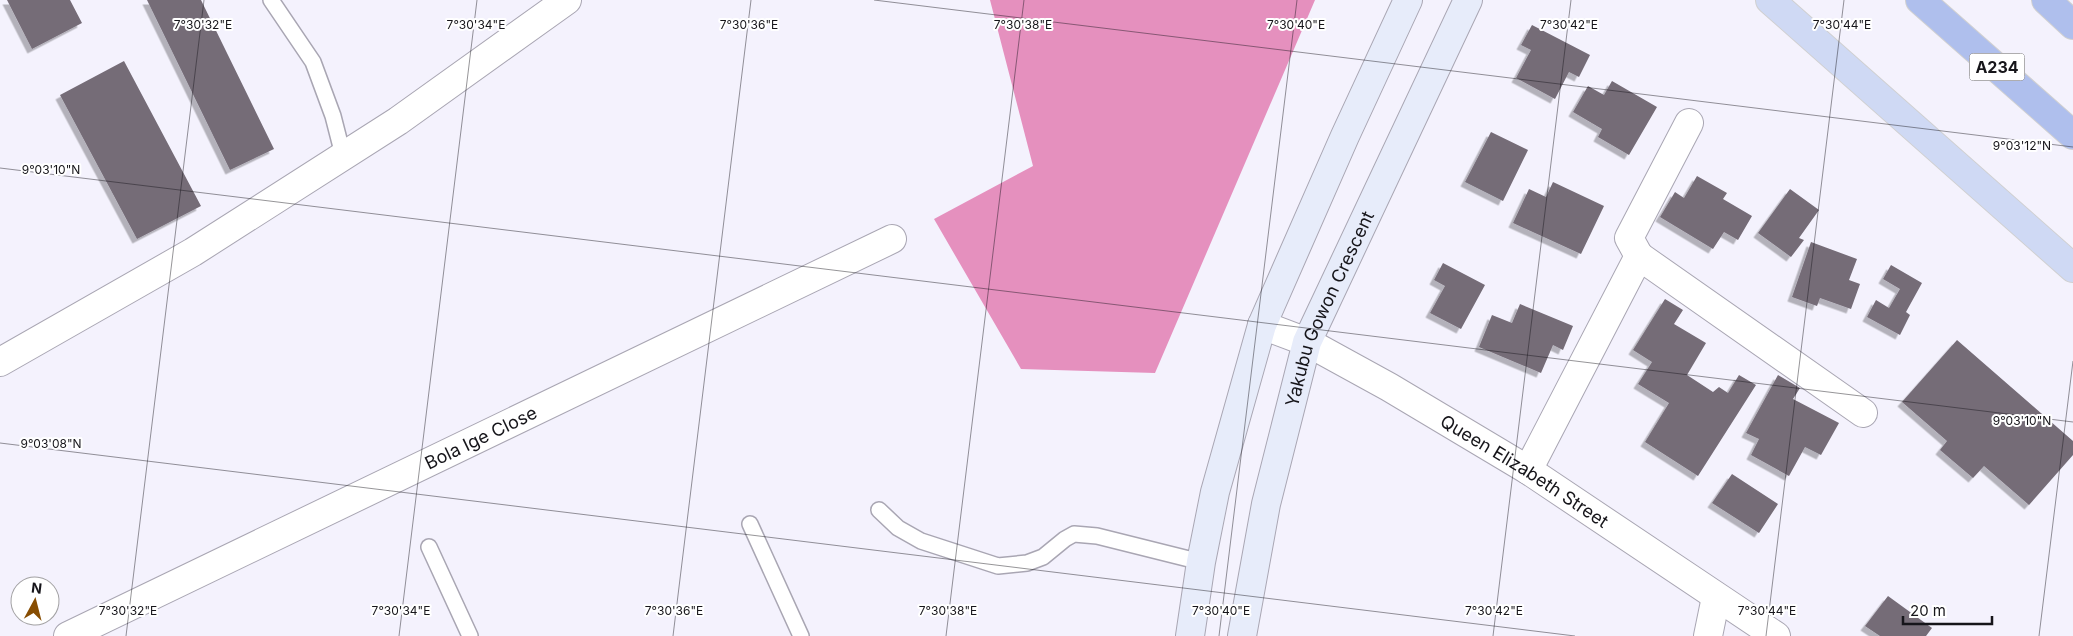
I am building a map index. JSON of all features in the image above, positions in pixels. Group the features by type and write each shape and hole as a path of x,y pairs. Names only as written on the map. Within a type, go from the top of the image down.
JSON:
{"highway":[{"name":"A234","path":"1920,0 2073,135"},
{"path":"2046,0 2073,25"}],"main road":[{"path":"1190,636 1201,562 1215,492 1262,326 1345,136 1408,0"},
{"name":"Yakubu Gowon Crescent","path":"1242,636 1266,504 1307,342 1468,0"},
{"path":"1770,0 2073,268"}],"street":[{"path":"0,362 193,252 398,121 567,0"},
{"path":"1689,123 1629,238 1639,256 1863,413"},
{"name":"Bola Ige Close","path":"68,636 892,239"},
{"path":"1528,470 1639,256"},
{"name":"Queen Elizabeth Street","path":"1262,326 1307,342 1389,387 1528,470 1776,636"},
{"path":"1708,636 1716,597"}],"lane":[{"path":"271,0 313,62 333,116 343,155"},
{"path":"879,510 898,528 921,542 998,566 1027,563 1042,557 1074,534 1097,536 1201,562"},
{"path":"750,524 801,636"},
{"path":"429,547 470,636"}],"shaded area":[{"path":"990,0 1315,0 1155,373 1021,369 934,219 1033,166"}],"building":[{"path":"7,0 70,0 82,23 32,49"},
{"path":"147,0 201,0 274,149 230,170"},
{"path":"1532,25 1590,55 1579,77 1569,72 1555,99 1516,78 1531,50 1521,45"},
{"path":"124,61 201,206 137,239 60,95"},
{"path":"1612,81 1657,107 1629,155 1598,137 1602,129 1573,112 1588,86 1604,95"},
{"path":"1491,132 1528,150 1503,201 1465,182"},
{"path":"1697,176 1727,193 1723,199 1752,216 1738,240 1724,232 1713,249 1660,217 1675,192 1684,198"},
{"path":"1553,182 1604,206 1581,254 1513,223 1529,189 1546,197"},
{"path":"1790,189 1819,210 1799,238 1804,240 1791,257 1758,233"},
{"path":"1811,242 1857,259 1849,280 1860,284 1851,309 1820,298 1817,306 1792,297"},
{"path":"1443,263 1485,285 1461,329 1430,313 1445,286 1434,280"},
{"path":"1891,265 1922,283 1906,312 1910,315 1900,335 1867,317 1876,300 1889,308 1900,289 1883,279"},
{"path":"1665,299 1683,310 1674,324 1706,343 1687,375 1713,392 1719,387 1728,393 1739,375 1756,385 1698,476 1645,442 1669,403 1638,384 1652,362 1633,350"},
{"path":"1520,304 1573,326 1563,350 1553,345 1541,373 1479,347 1492,315 1512,323"},
{"path":"1957,340 2073,441 2073,455 2029,505 1984,466 1973,478 1940,450 1947,441 1902,402"},
{"path":"1778,375 1800,388 1793,399 1839,423 1821,455 1805,447 1789,476 1751,455 1759,439 1746,433"},
{"path":"1732,474 1778,504 1759,533 1712,503"},
{"path":"1888,596 1932,628 1926,636 1880,636 1865,626"}]}
